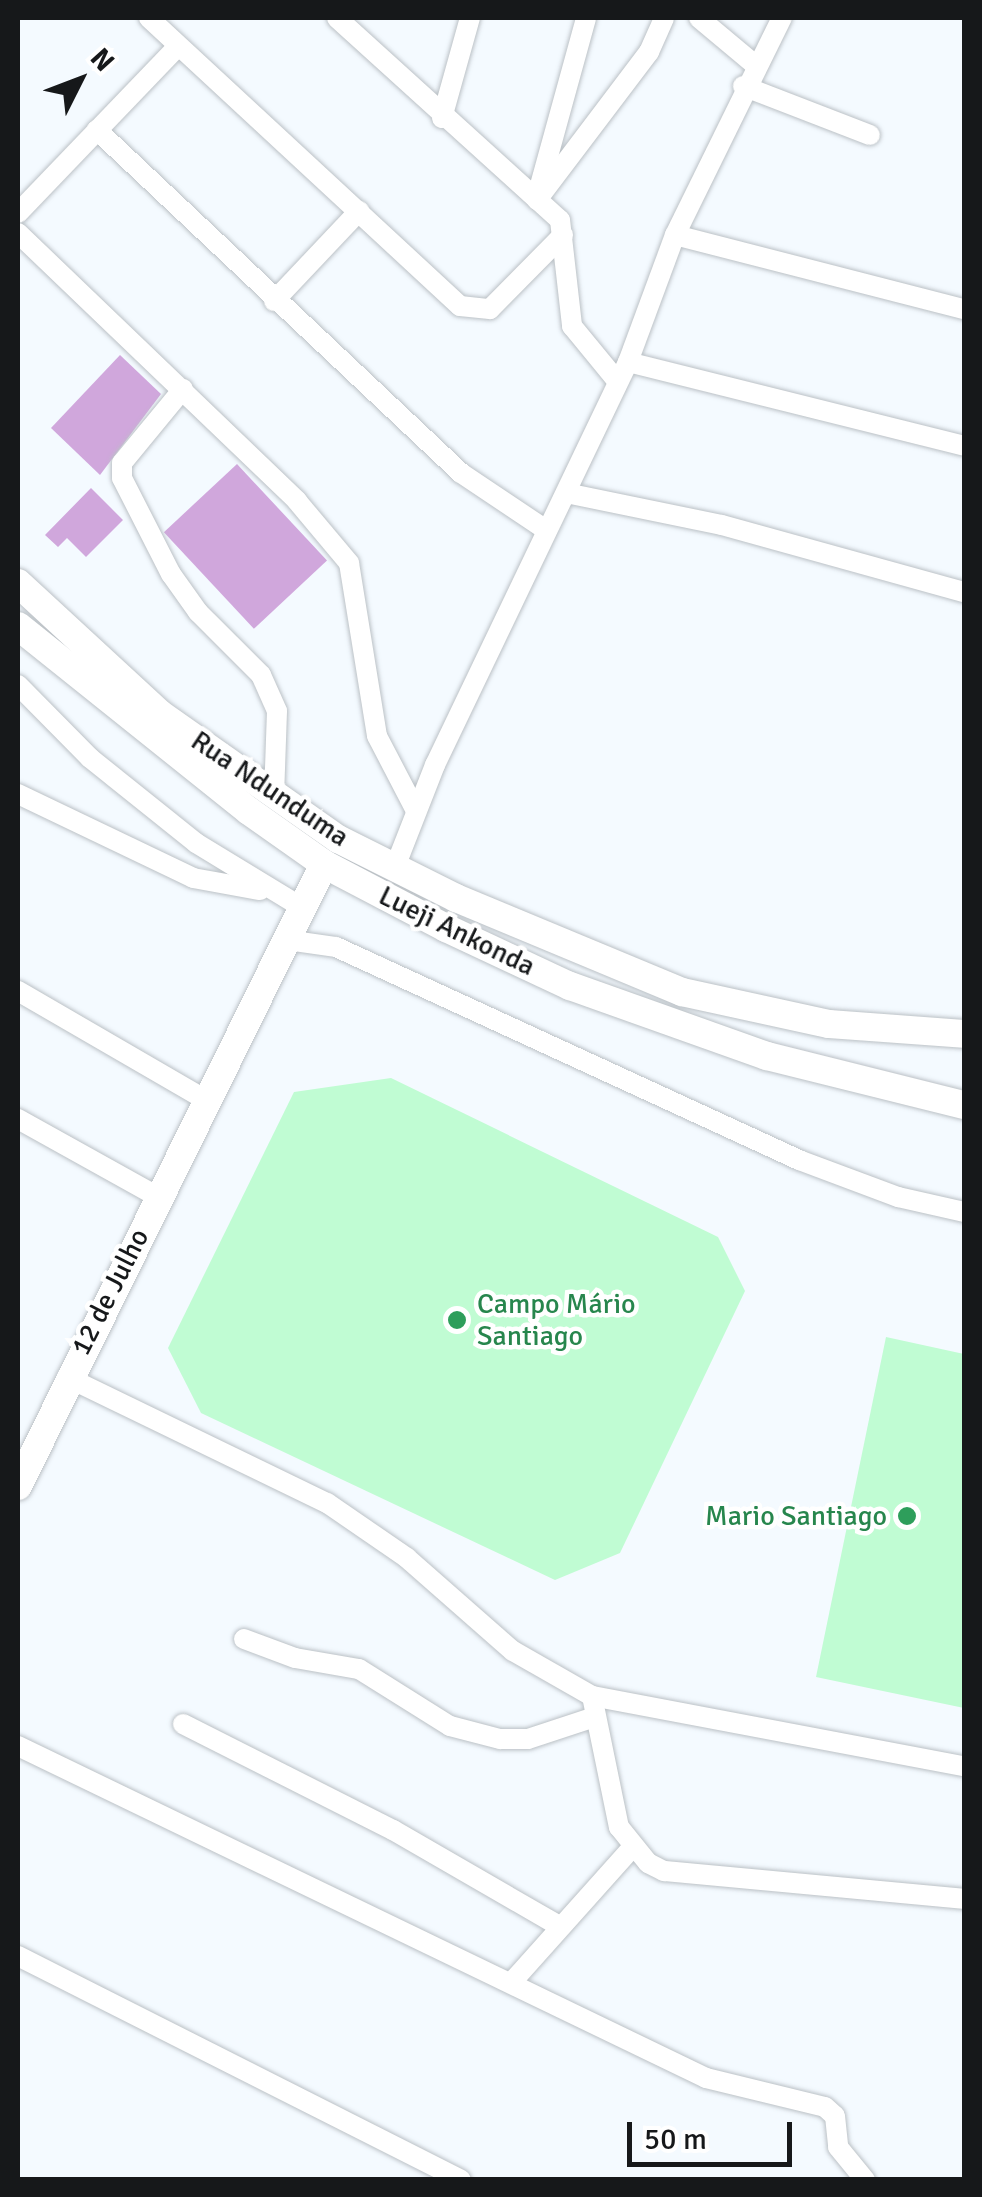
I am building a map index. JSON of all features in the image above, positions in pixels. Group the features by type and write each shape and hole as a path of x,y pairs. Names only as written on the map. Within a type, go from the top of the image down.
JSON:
{"main road":[{"name":"Rua Ndunduma","path":"18,583 160,714 274,795 396,867 682,992 829,1024 964,1034"},
{"name":"Lueji Ankonda","path":"18,626 175,756 324,864 570,986 766,1056 964,1105"},
{"name":"12 de Julho","path":"18,1486 67,1377 324,864"}],"street":[{"path":"149,18 460,306 490,310 564,234"},
{"path":"442,118 470,18"},
{"path":"537,200 586,18"},
{"path":"537,200 648,52 664,18"},
{"path":"699,18 754,64"},
{"path":"396,867 416,811 628,362 675,234 742,86 782,18"},
{"path":"344,20 442,118 560,220 572,326 618,382"},
{"path":"18,213 178,46"},
{"path":"742,86 870,135"},
{"path":"98,130 274,301 460,473 546,530"},
{"path":"274,301 359,211"},
{"path":"18,233 297,501 350,564 377,736 416,811"},
{"path":"675,234 964,309"},
{"path":"628,362 964,446"},
{"path":"183,389 122,463 122,478 170,574 198,612 261,675 277,711 274,795"},
{"path":"566,493 722,526 964,592"},
{"path":"18,685 90,758 269,892 304,908"},
{"path":"18,794 194,878 269,892"},
{"path":"287,940 336,947 799,1160 898,1196 964,1212"},
{"path":"18,991 206,1100"},
{"path":"18,1120 158,1197"},
{"path":"67,1377 327,1503 407,1558 513,1651 593,1706 964,1766"},
{"path":"244,1638 294,1658 358,1668 450,1726 500,1739 528,1739 593,1706"},
{"path":"593,1706 619,1827 630,1849 664,1870 964,1898"},
{"path":"183,1724 393,1830 559,1926"},
{"path":"18,1746 706,2078 826,2108 835,2116 838,2147 865,2180"},
{"path":"511,1983 630,1849"},
{"path":"18,1956 461,2180"}],"green space":[{"name":"Campo Mário Santiago","path":"391,1078 718,1237 745,1291 620,1553 555,1580 201,1413 168,1348 294,1092"},
{"name":"Mario Santiago","path":"886,1337 964,1354 964,1708 816,1677"}],"building":[{"path":"120,355 161,394 100,475 51,428"},
{"path":"237,464 327,561 254,629 164,532"},
{"path":"91,488 123,520 86,557 67,538 58,547 45,535"}],"place":[{"name":"Campo Mário Santiago","path":"457,1320"},
{"name":"Mario Santiago","path":"907,1516"}]}
